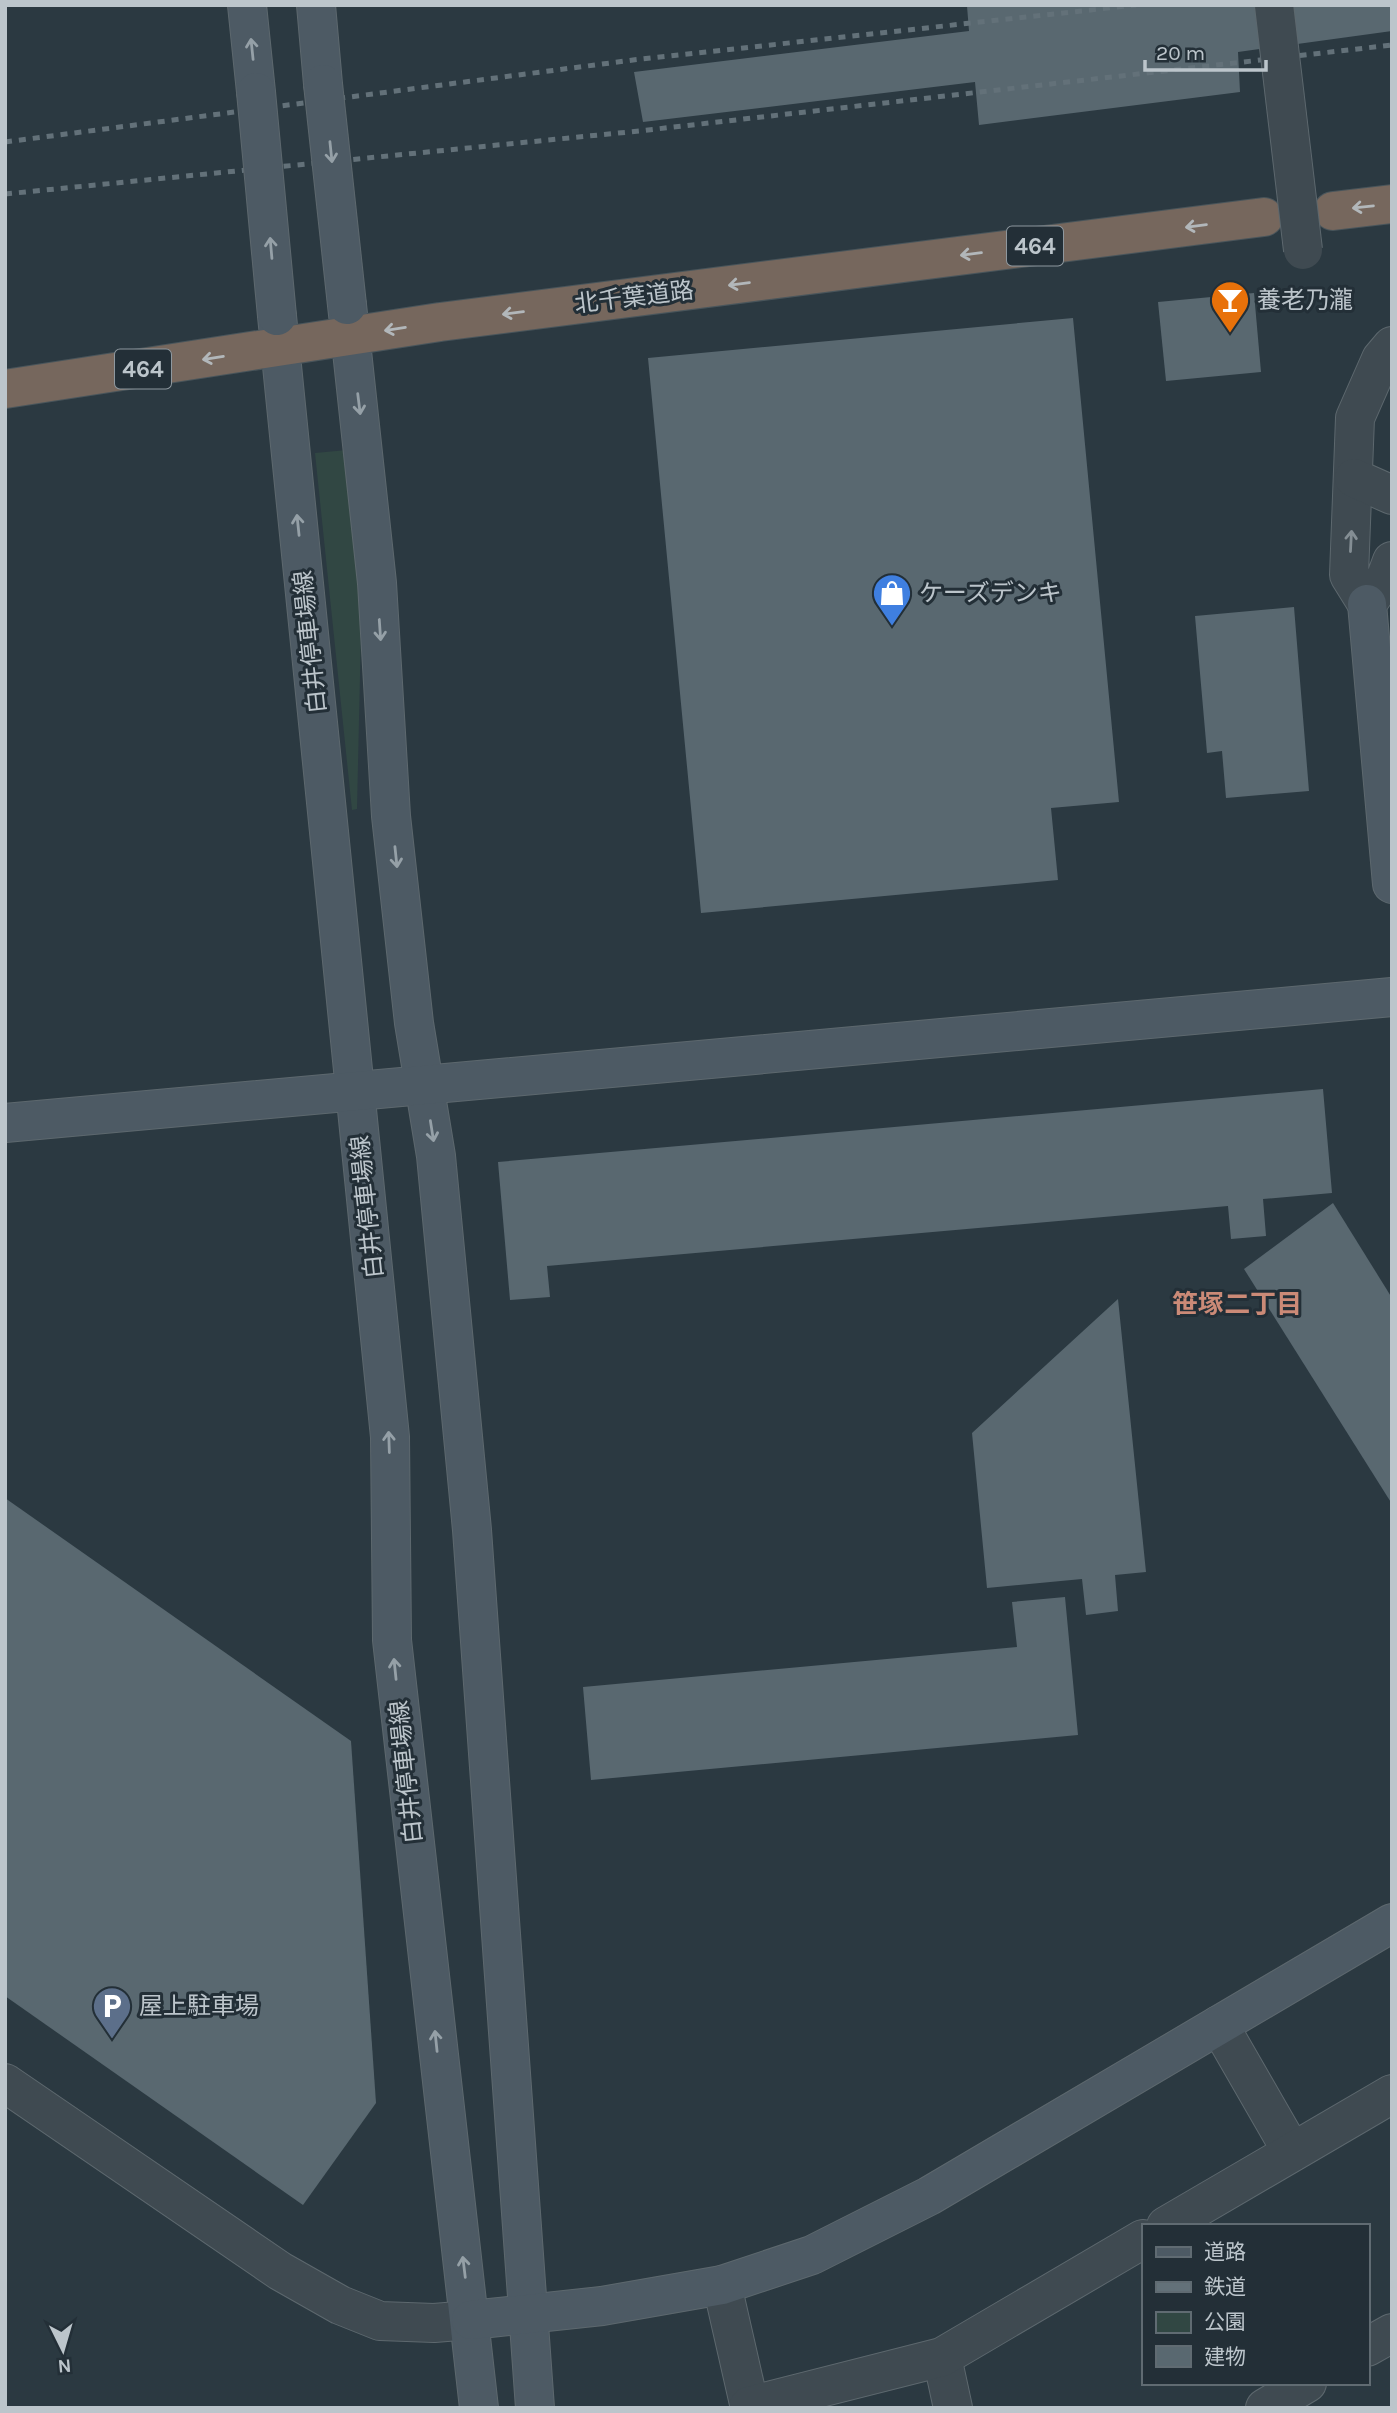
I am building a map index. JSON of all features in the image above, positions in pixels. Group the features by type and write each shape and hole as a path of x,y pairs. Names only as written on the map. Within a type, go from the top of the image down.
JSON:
{"highway":[{"path":"1333,211 1392,204"},
{"name":"北千葉道路","path":"5,389 349,320 1264,217"}],"main road":[{"name":"白井停車場線","path":"247,5 390,1437 392,1640 479,2408"},
{"path":"316,5 377,583 391,816 414,1023 436,1156 471,1530 536,2408"},
{"path":"1367,604 1392,884"},
{"path":"5,1123 1392,997"},
{"path":"471,2320 602,2306 722,2285 812,2255 929,2196 1392,1923"}],"street":[{"path":"1274,5 1303,250"},
{"path":"1392,346 1381,359 1355,418 1349,575 1367,604 1386,577 1392,561"},
{"path":"1354,478 1392,495"},
{"path":"1219,2025 1292,2152"},
{"path":"5,2083 280,2271 340,2305 380,2320 434,2323 471,2320"},
{"path":"1169,2224 1392,2094"},
{"path":"722,2285 749,2407 942,2357 1142,2240"},
{"path":"1369,2346 1392,2333"},
{"path":"942,2357 953,2408"},
{"path":"1265,2408 1304,2385"}],"green space":[{"path":"347,450 362,586 357,809 352,810 315,453"}],"building":[{"path":"1392,5 1392,31 1238,52 1240,92 979,125 975,82 643,122 634,72 969,31 967,6"},
{"path":"1254,293 1261,372 1166,381 1158,302"},
{"path":"1073,318 1119,802 1051,808 1058,880 701,913 648,358"},
{"path":"1294,607 1309,791 1226,798 1222,751 1207,753 1195,616"},
{"path":"1323,1089 1332,1193 1263,1199 1266,1236 1231,1239 1228,1206 547,1266 550,1297 510,1300 498,1162"},
{"path":"1333,1203 1392,1298 1392,1504 1244,1269"},
{"path":"1118,1299 1146,1572 1115,1575 1118,1611 1086,1615 1082,1579 987,1588 972,1433"},
{"path":"5,1498 351,1741 376,2103 303,2205 5,1996"},
{"path":"1065,1597 1078,1735 591,1780 583,1687 1017,1647 1012,1602"}],"railway":[{"path":"5,142 633,60 1136,5"},
{"path":"5,194 639,131 1392,45"}],"place":[{"name":"養老乃瀧","path":"1230,334"},
{"name":"ケーズデンキ","path":"892,627"},
{"name":"屋上駐車場","path":"112,2040"}],"district":[{"name":"笹塚二丁目","path":"1237,1304"}]}
